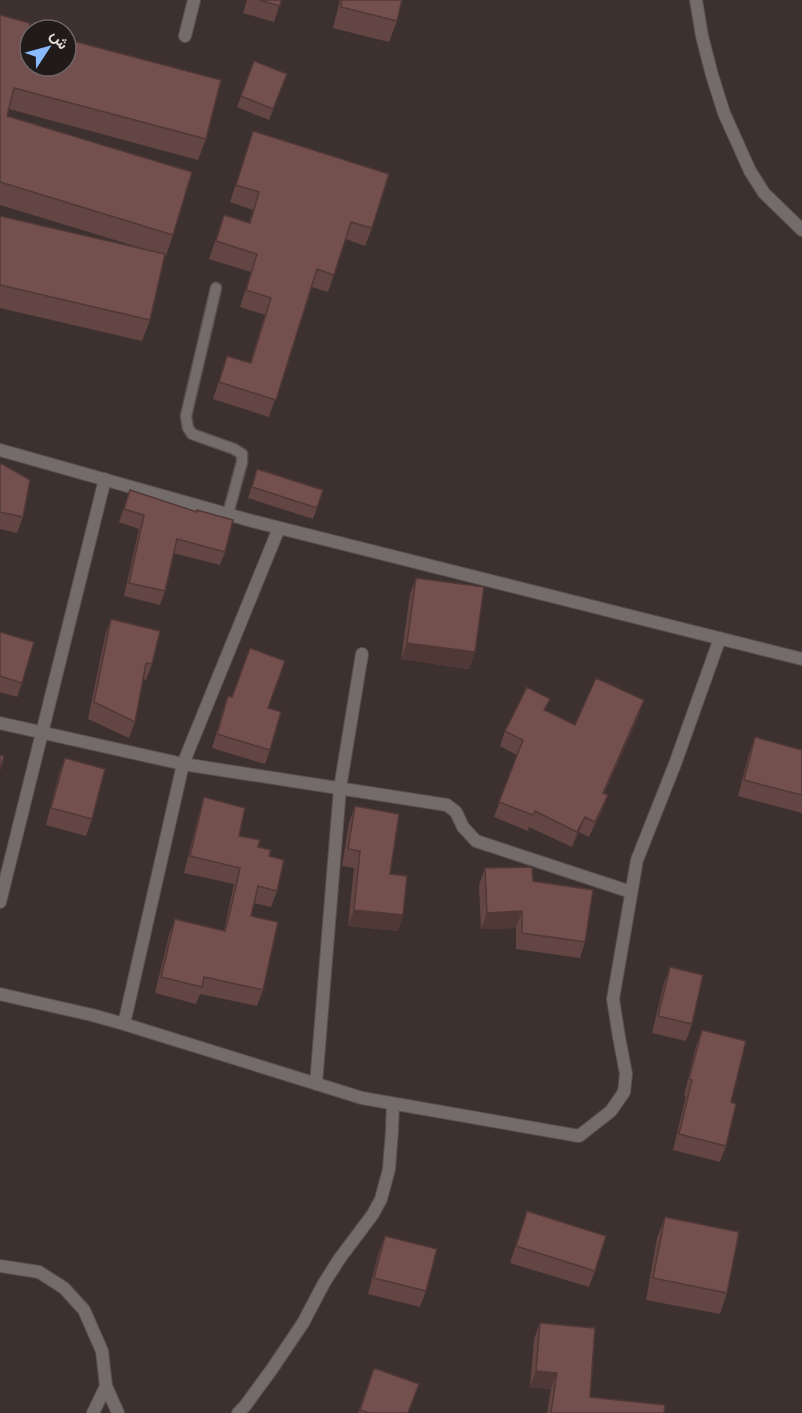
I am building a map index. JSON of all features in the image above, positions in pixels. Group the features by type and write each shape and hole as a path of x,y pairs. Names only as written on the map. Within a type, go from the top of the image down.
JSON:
{"street":[{"path":"185,36 194,0"},
{"path":"696,0 709,66 724,114 750,171 764,193 802,231"},
{"path":"0,450 279,528 802,659"},
{"path":"0,902 105,479"},
{"path":"124,1024 183,764 279,528"},
{"path":"0,994 92,1014 362,1098 579,1136 611,1111 624,1092 626,1074 613,999 631,892 638,860 720,638"},
{"path":"316,1084 340,788 362,654"},
{"path":"0,723 183,764 447,805 456,812 463,827 476,841 631,892"},
{"path":"238,1413 303,1323 334,1267 373,1214 381,1199 389,1168 393,1104"},
{"path":"0,1266 39,1272 64,1288 84,1310 102,1351 106,1386 118,1413"},
{"path":"93,1413 106,1386"}],"lane":[{"path":"216,288 186,417 192,434 242,454 243,462 228,514"}],"building":[{"path":"259,0 281,0 280,6"},
{"path":"342,0 402,0 397,21 341,7"},
{"path":"0,15 18,20 18,78 78,78 78,42 221,80 206,139 14,88 7,116 192,172 173,235 0,182"},
{"path":"254,61 287,74 273,109 241,96"},
{"path":"253,131 389,174 372,228 351,222 334,275 317,269 276,400 219,382 227,356 251,363 271,298 246,290 257,254 216,241 224,215 250,223 259,192 236,185"},
{"path":"0,216 165,254 150,320 0,285"},
{"path":"0,463 30,480 23,517 0,512"},
{"path":"257,469 323,490 317,508 252,487"},
{"path":"130,490 197,512 197,510 233,520 225,552 177,539 165,591 129,583 144,515 124,509"},
{"path":"416,578 484,587 475,652 407,643"},
{"path":"111,619 160,631 152,664 146,663 135,722 94,702"},
{"path":"0,632 34,642 22,683 0,676"},
{"path":"250,648 285,661 268,708 281,712 270,750 217,734 228,696 232,697"},
{"path":"596,678 644,700 603,793 608,795 595,822 585,817 577,832 535,811 533,815 499,802 523,740 505,731 527,687 550,699 544,710 575,725"},
{"path":"755,737 802,750 802,795 744,780"},
{"path":"0,755 4,756 0,770"},
{"path":"65,758 105,769 92,819 51,808"},
{"path":"204,797 245,808 239,836 260,840 258,847 271,850 269,856 284,860 277,891 258,886 251,916 278,922 263,990 204,977 202,987 161,977 175,919 225,931 230,912 240,868 190,856"},
{"path":"355,806 399,814 390,874 407,876 403,915 354,910 360,851 348,849"},
{"path":"532,867 533,881 593,890 585,942 522,933 522,911 487,913 485,868"},
{"path":"670,967 703,975 692,1024 658,1016"},
{"path":"702,1030 746,1041 731,1102 736,1104 726,1146 679,1134 692,1080 689,1079"},
{"path":"527,1211 606,1236 595,1271 516,1246"},
{"path":"665,1217 739,1232 727,1293 653,1278"},
{"path":"385,1236 437,1249 426,1291 374,1278"},
{"path":"540,1323 595,1328 590,1397 665,1405 664,1413 551,1413 557,1373 536,1371"},
{"path":"374,1368 419,1384 408,1413 369,1413 360,1410"}]}
